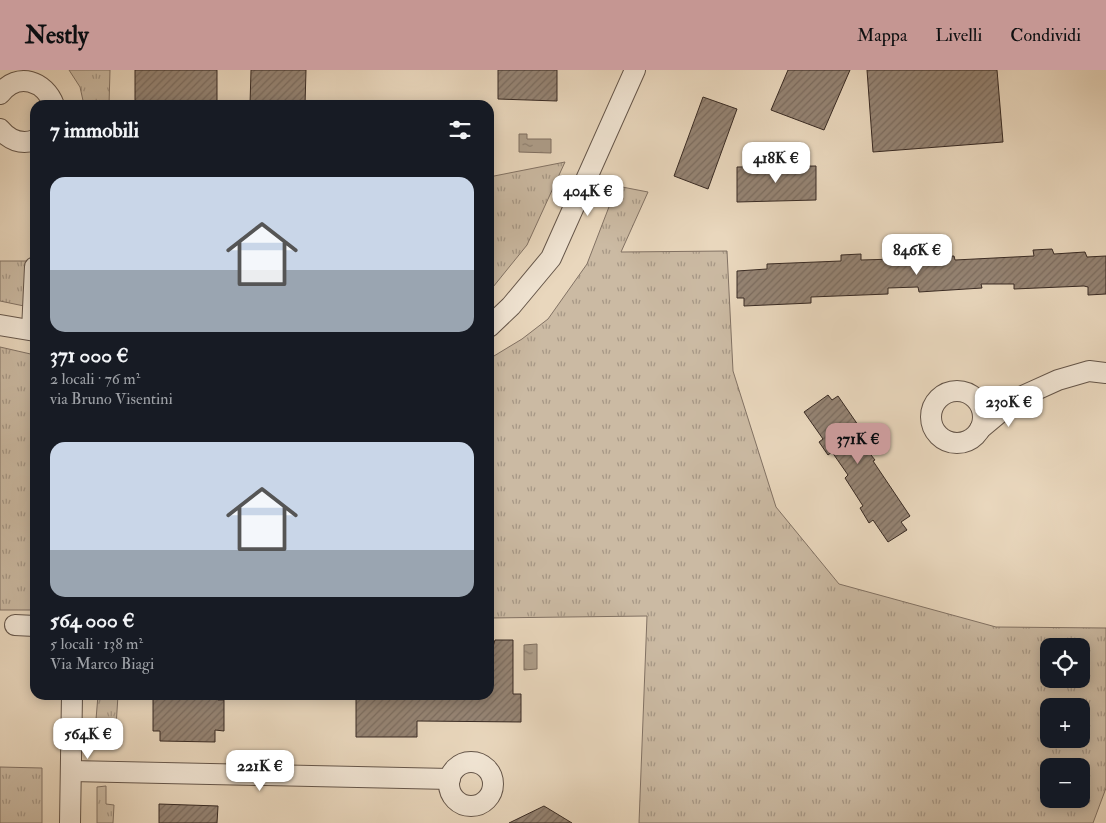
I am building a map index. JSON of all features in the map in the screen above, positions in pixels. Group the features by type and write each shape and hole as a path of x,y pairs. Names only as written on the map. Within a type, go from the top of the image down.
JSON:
{"street":[{"path":"494,322 511,306 551,258 635,70"},
{"path":"0,94 9,85 18,81 28,81 37,83 45,88 52,100"},
{"path":"0,129 13,140 22,142 30,141"},
{"path":"0,324 30,330"},
{"path":"980,430 983,422 981,405 969,393 952,391 944,394 937,400 931,416 932,425 936,433 943,439 960,443 968,441 975,436 1016,399 1066,378 1089,371 1106,373"},
{"path":"976,398 990,400 1016,399"},
{"path":"70,823 72,700"},
{"path":"71,771 450,779"}],"green space":[{"path":"69,70 110,70 109,100 83,100 80,87"},
{"path":"565,162 527,245 494,286 494,176"},
{"path":"617,186 648,192 621,252 727,251 733,371 776,507 839,584 996,627 1106,628 1106,788 1093,823 639,823 647,616 494,618 494,356 522,339 548,319 587,264"},
{"path":"0,261 27,261 24,306 0,301"},
{"path":"0,347 30,354 30,610 0,610"},
{"path":"98,700 118,700 115,743 94,744"},
{"path":"0,767 42,768 42,823 0,823"},
{"path":"106,786 106,804 114,805 113,823 97,823 97,787"}],"water":[{"path":"519,134 527,134 527,139 551,139 551,153 519,152"},
{"path":"537,644 537,669 524,670 524,645"}],"building":[{"path":"135,70 217,70 217,100 135,100"},
{"path":"251,70 306,70 305,100 250,100"},
{"path":"498,70 557,70 557,101 498,99"},
{"path":"788,70 850,70 824,130 771,110"},
{"path":"867,70 997,70 1003,142 873,152"},
{"path":"703,97 737,109 708,189 674,176"},
{"path":"816,166 816,200 737,202 737,167"},
{"path":"1052,249 1054,254 1085,252 1087,257 1106,256 1106,294 1088,295 1088,287 1084,286 1014,289 1014,284 981,284 982,288 919,292 918,287 888,288 888,294 811,297 811,303 744,306 744,298 737,298 737,271 767,269 767,264 841,261 841,255 861,254 861,260 895,259 895,263 939,260 940,257 954,256 955,260 1034,256 1033,250"},
{"path":"828,395 832,400 838,396 876,451 871,455 875,460 873,461 910,516 901,522 907,530 888,542 873,520 869,523 860,508 863,506 845,478 848,475 832,452 828,455 819,442 823,439 804,412"},
{"path":"495,640 513,640 513,694 521,694 521,722 417,721 417,737 356,737 356,700 494,700"},
{"path":"153,700 224,700 224,731 215,730 215,742 160,741 160,731 153,731"},
{"path":"159,804 218,806 217,823 159,823"},
{"path":"544,806 572,823 509,823"}]}
